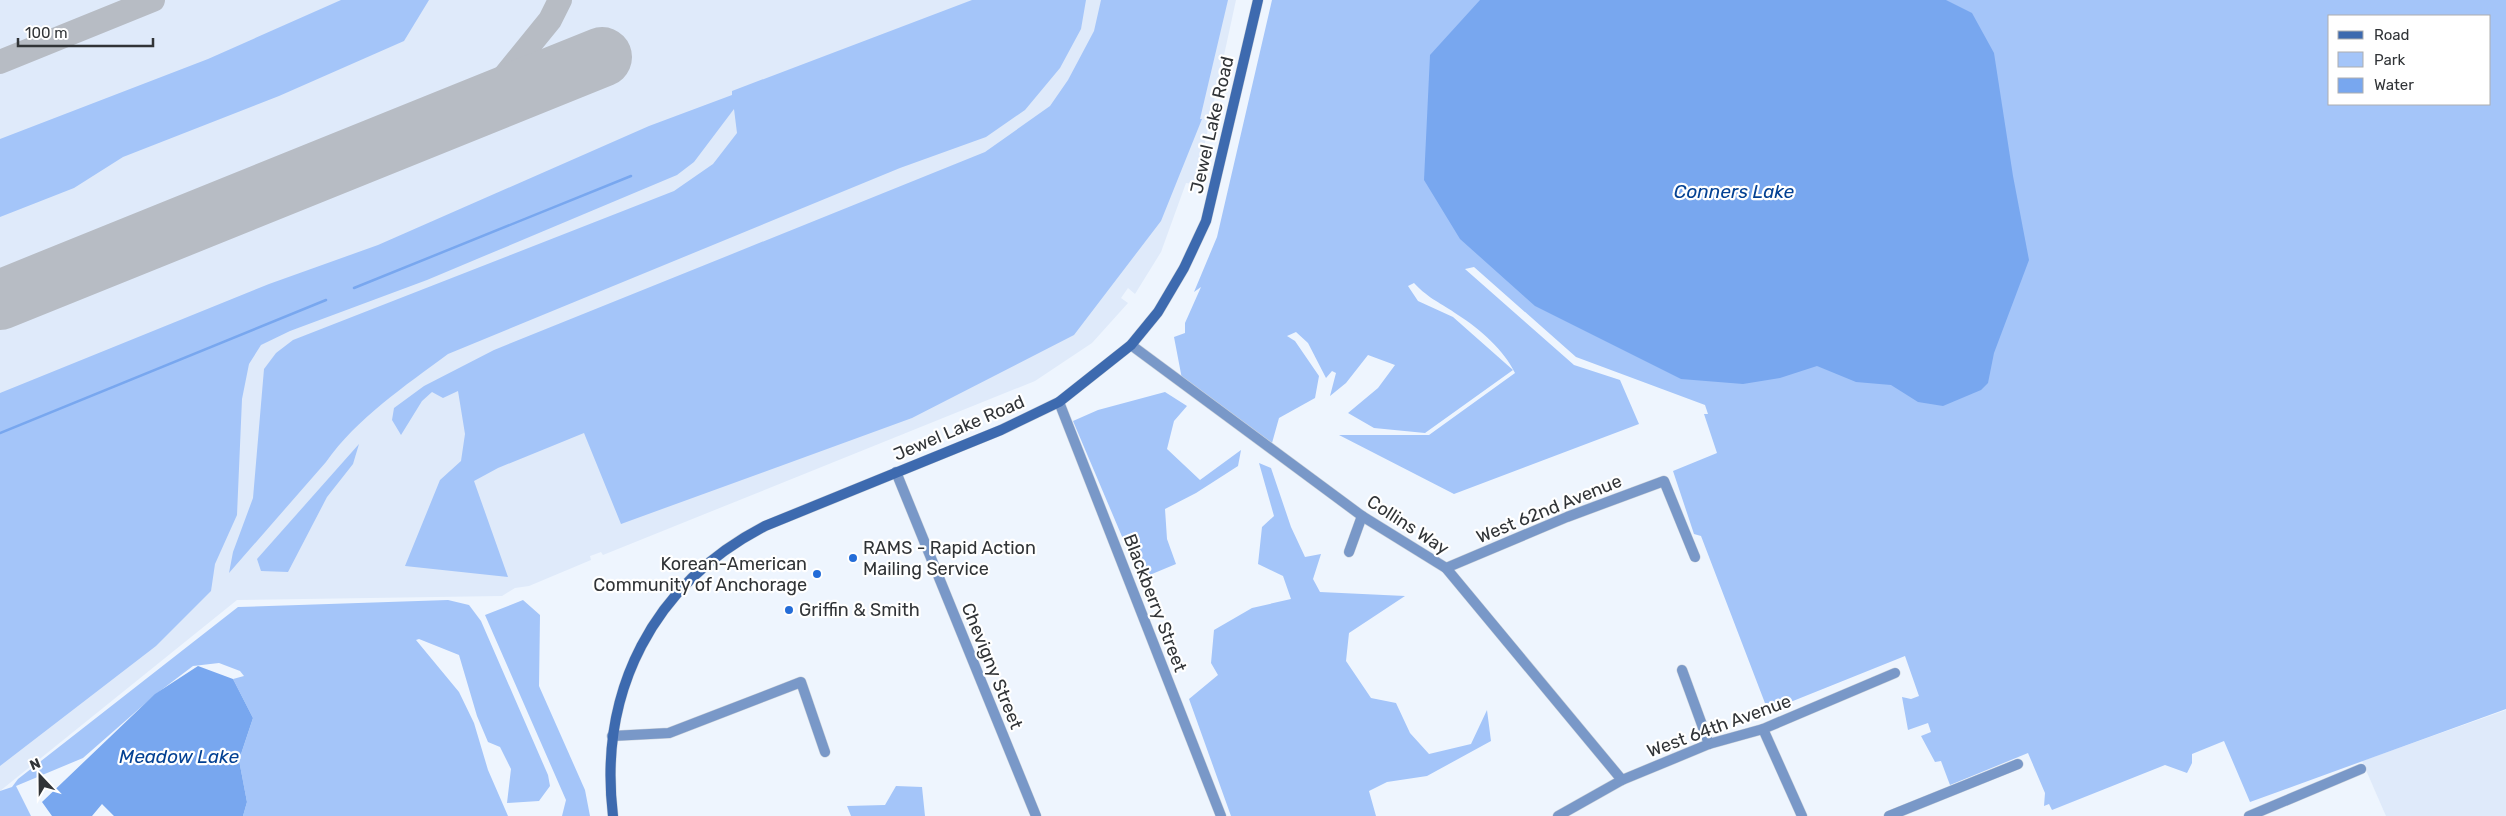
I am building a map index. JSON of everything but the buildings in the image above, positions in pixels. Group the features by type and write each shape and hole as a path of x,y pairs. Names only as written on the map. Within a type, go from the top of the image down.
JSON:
{"main road":[{"name":"Jewel Lake Road","path":"613,816 610,769 612,736 622,694 637,653 664,611 692,578 721,554 756,531 830,498 1001,430 1059,402 1131,345 1158,312 1184,268 1206,221 1258,0"}],"street":[{"name":"Collins Way","path":"1131,345 1362,516 1446,568 1622,780"},
{"name":"Blackberry Street","path":"1059,402 1221,816"},
{"name":"Chevigny Street","path":"896,472 1036,816"},
{"name":"West 62nd Avenue","path":"1446,568 1567,517 1664,481 1695,557"},
{"path":"1349,552 1362,516"},
{"path":"1682,670 1709,744"},
{"name":"West 64th Avenue","path":"1558,816 1622,780 1709,744 1763,729 1895,673"},
{"path":"612,736 669,733 801,682 825,752"},
{"path":"1763,729 1802,816"},
{"path":"1889,816 2018,764"},
{"path":"2249,816 2361,769"}],"shaded area":[{"path":"0,0 1236,0 1196,184 1186,183 1161,252 1135,294 1128,288 1121,298 1128,303 1092,343 1035,381 603,555 601,552 590,556 591,560 529,586 515,588 502,596 237,600 0,791"},
{"path":"2506,710 2506,816 2386,816 2362,761"}],"green space":[{"path":"341,0 429,0 404,41 279,96 123,157 74,188 0,217 0,139 208,59"},
{"path":"972,0 1086,0 1081,29 1060,68 1025,110 986,137 900,168 448,354 399,391 352,431 229,573 233,552 253,498 264,369 276,353 293,340 674,191 713,164 737,133 734,109 694,162 677,175 427,280 290,331 261,345 249,364 242,399 237,515 215,564 211,591 156,646 0,766 0,393 269,284 378,245 649,126 732,95 732,91"},
{"path":"1101,0 1228,0 1200,119 1202,119 1161,221 1074,335 912,418 621,524 584,433 498,468 474,481 508,577 405,566 440,480 461,461 465,434 458,391 443,398 432,392 422,401 401,435 392,420 394,408 424,386 494,350 985,152 1050,106 1068,80 1094,31"},
{"path":"1272,0 2506,0 2506,709 2250,802 2224,741 2192,754 2192,763 2187,773 2165,765 2052,810 2049,804 2044,806 2045,793 2028,753 1950,785 1941,761 1935,762 1921,736 1931,732 1928,723 1908,730 1902,697 1911,699 1919,696 1905,656 1768,711 1701,536 1694,534 1673,471 1717,453 1704,414 1708,414 1705,405 1576,357 1474,267 1465,269 1574,365 1620,380 1639,424 1454,494 1339,435 1429,435 1515,373 1505,356 1483,333 1430,297 1414,283 1408,286 1418,301 1453,317 1513,370 1425,433 1374,428 1348,413 1378,388 1395,365 1368,355 1346,383 1330,396 1336,373 1332,371 1326,378 1308,343 1296,332 1287,336 1295,341 1319,376 1315,398 1279,418 1272,443 1182,379 1174,337 1185,333 1185,323 1201,287 1194,292 1217,237"},
{"path":"1165,392 1187,406 1174,421 1167,449 1200,480 1241,450 1238,466 1196,493 1165,509 1167,539 1176,564 1140,579 1073,421 1098,410"},
{"path":"359,444 353,464 327,497 288,572 261,571 257,559"},
{"path":"1259,463 1271,468 1291,527 1305,557 1321,554 1313,579 1320,592 1405,596 1349,633 1346,661 1371,698 1396,703 1410,733 1429,754 1471,744 1487,710 1491,741 1427,776 1387,782 1369,791 1376,816 1231,816 1189,699 1218,675 1211,663 1214,630 1252,608 1291,599 1283,576 1258,564 1262,527 1274,516"},
{"path":"448,600 469,605 481,621 548,775 550,786 539,801 507,803 511,769 500,747 488,742 477,716 459,655 419,639 416,640 459,692 474,723 488,770 508,816 243,816 247,802 239,760 253,718 233,679 244,676 240,671 219,663 193,666 156,694 83,758 16,786 31,816 0,816 0,791 12,787 18,779 238,607"},
{"path":"523,600 540,615 539,686 585,790 590,816 562,816 566,800 485,615"},
{"path":"896,786 922,787 925,816 851,816 847,806 885,805"}],"water":[{"name":"Conners Lake","path":"1480,0 1946,0 1972,13 1994,53 2013,176 2029,260 1994,353 1988,383 1981,390 1943,406 1918,402 1891,385 1856,382 1817,366 1780,378 1743,384 1681,379 1535,306 1460,239 1424,180 1430,55"},
{"name":"Meadow Lake","path":"198,666 233,679 253,718 239,760 247,802 243,816 114,816 102,804 92,816 52,816 42,802 155,694"}],"waterway":[{"path":"354,288 631,176"},
{"path":"0,433 326,300"}],"taxiway":[{"path":"0,62 153,0"},
{"path":"481,105 550,20 560,0"}],"runway":[{"path":"0,300 602,57"}],"place":[{"name":"RAMS - Rapid Action Mailing Service","path":"853,558"},
{"name":"Korean-American Community of Anchorage","path":"817,574"},
{"name":"Griffin & Smith","path":"789,610"}]}
